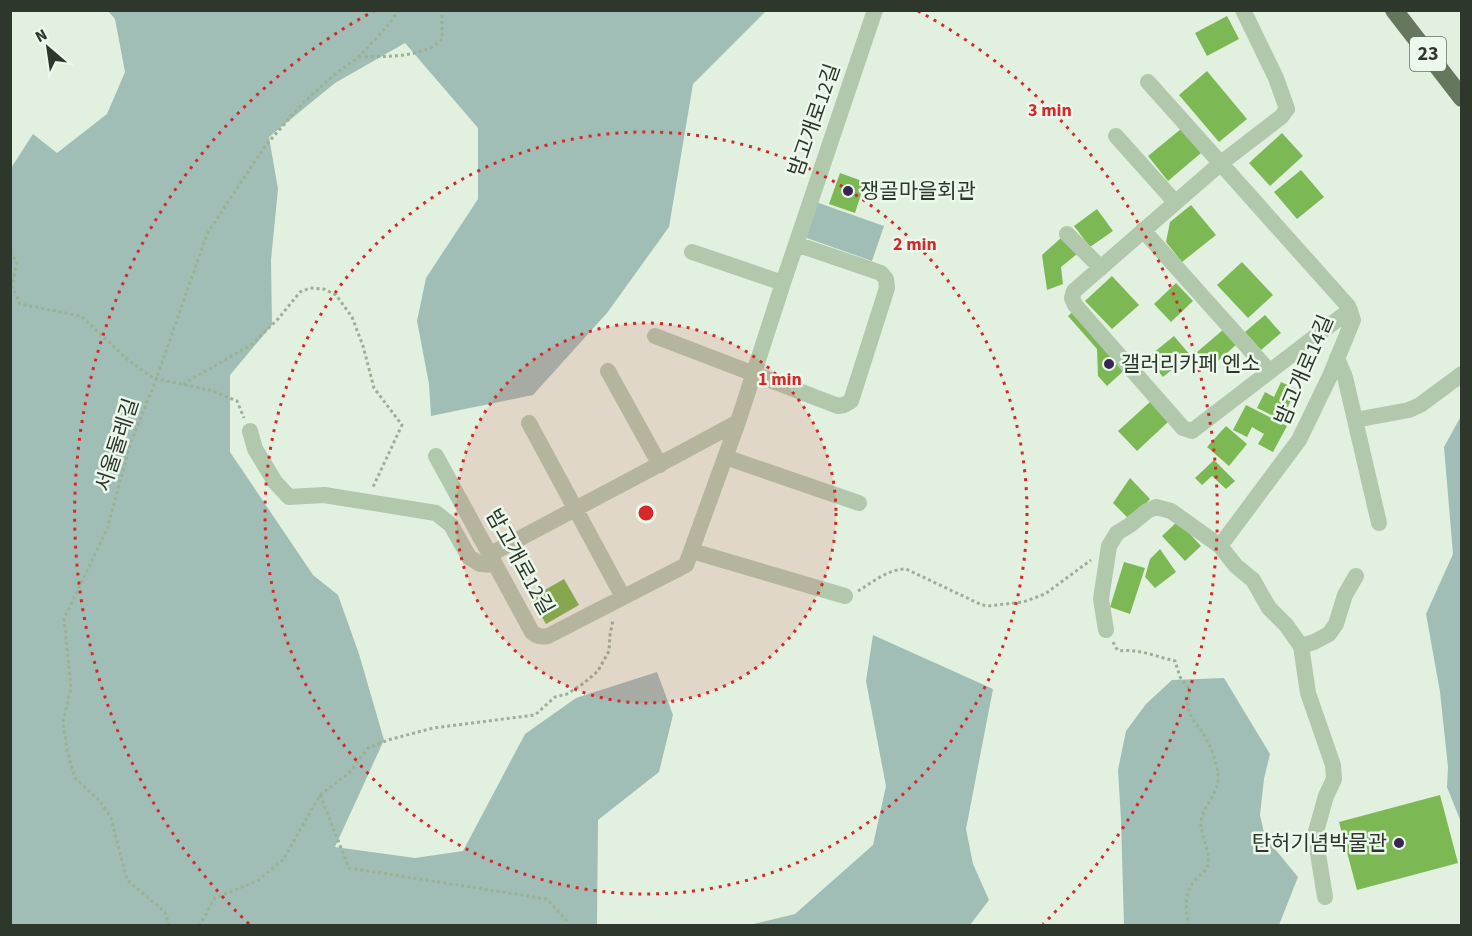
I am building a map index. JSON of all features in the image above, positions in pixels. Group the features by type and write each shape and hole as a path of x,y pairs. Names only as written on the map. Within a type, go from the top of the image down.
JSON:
{"main road":[{"name":"23","path":"1394,10 1461,98"}],"street":[{"name":"밤고개로12길","path":"436,456 532,632 537,636 548,636 686,566 738,422 875,10"},
{"path":"1243,10 1276,78 1287,109 1281,117 1221,163 1143,230 1074,291 1072,298 1183,428 1192,431 1350,310"},
{"name":"밤고개로14길","path":"1148,82 1348,306 1353,320 1330,376 1299,440 1220,546"},
{"path":"1116,136 1175,202"},
{"name":"밤고개로14길","path":"1143,230 1269,371"},
{"path":"1067,234 1101,268"},
{"path":"655,336 838,406 851,401 887,288 885,279 880,273 796,244"},
{"path":"692,252 783,283"},
{"path":"1337,358 1345,376 1379,523"},
{"path":"608,371 660,465"},
{"path":"1355,420 1409,410 1420,405 1461,374"},
{"path":"250,431 255,449 275,482 289,497 324,495 436,513 451,525 469,556 480,564 492,560 574,509 738,422"},
{"path":"529,423 619,599"},
{"path":"725,457 859,503"},
{"path":"1106,630 1101,599 1109,546 1117,533 1156,507 1171,511 1220,546 1236,566 1253,580 1269,608 1286,625 1301,646 1308,693 1333,765 1334,779 1326,796 1315,836 1326,897"},
{"path":"692,551 845,596"},
{"path":"1301,646 1329,634 1336,624 1345,595 1356,576"}],"path":[{"name":"서울둘레길","path":"169,926 165,912 127,880 111,818 99,800 75,778 67,750 63,722 71,687 64,619 107,529 131,442 157,377 207,234 265,146 304,102 334,75 359,57 388,26 399,10"},
{"path":"359,57 394,56 436,46 442,39 442,10"},
{"path":"10,252 17,262 12,286 20,304 81,316 128,360 153,378 157,377 210,390 237,401 250,431"},
{"path":"183,384 251,345 278,319 300,292 310,288 324,289 336,295 352,317 363,346 374,388 402,425 366,502"},
{"path":"845,596 889,572 906,569 982,605 1023,602 1045,594 1109,546"},
{"path":"199,926 215,898 258,881 283,860 320,795 349,772 368,748 433,728 535,715 555,697 567,694 584,683 598,671 609,651 610,635 619,599"},
{"path":"1106,630 1120,651 1130,649 1145,654 1153,653 1175,661 1180,677 1190,690 1188,710 1212,752 1217,768 1218,780 1215,793 1201,822 1202,835 1208,852 1208,864 1192,884 1186,901 1188,926"},
{"path":"320,795 349,868 547,899 569,926"}],"shaded area":[{"path":"108,11 766,11 693,84 669,227 607,313 533,395 431,416 429,384 417,321 426,278 478,199 478,128 405,43 335,83 269,137 278,189 271,260 272,325 230,375 230,452 313,575 338,595 359,654 384,740 335,847 415,858 463,851 525,734 576,698 657,672 673,715 659,772 598,820 597,925 11,925 11,168 33,134 57,153 107,114 125,72 115,19"},
{"path":"816,202 884,226 872,261 804,237"},
{"path":"1461,416 1461,822 1447,787 1448,767 1440,692 1426,614 1453,554 1444,447"},
{"path":"873,635 993,689 966,829 973,864 989,900 970,925 749,925 795,914 873,845 886,786 866,681"},
{"path":"1224,678 1270,754 1264,779 1260,815 1265,837 1298,877 1279,925 1124,925 1118,770 1126,731 1146,704 1172,680"}],"building":[{"path":"1227,16 1239,39 1207,56 1195,33"},
{"path":"1207,71 1247,119 1219,142 1179,95"},
{"path":"1181,129 1201,153 1168,181 1148,156"},
{"path":"1282,133 1303,156 1270,186 1249,163"},
{"path":"1301,170 1324,197 1297,219 1274,192"},
{"path":"840,173 865,182 855,213 829,204"},
{"path":"1191,205 1216,235 1182,262 1166,242 1170,222"},
{"path":"1097,209 1113,231 1090,247 1074,226"},
{"path":"1062,237 1077,254 1061,267 1063,284 1047,290 1042,255"},
{"path":"1242,262 1273,295 1248,318 1217,285"},
{"path":"1112,276 1139,305 1112,329 1085,301"},
{"path":"1176,283 1193,301 1171,322 1154,304"},
{"path":"1077,308 1129,366 1107,386 1098,376 1097,349 1068,316"},
{"path":"1265,315 1281,333 1261,350 1245,332"},
{"path":"1224,329 1237,344 1211,367 1197,352"},
{"path":"1174,336 1190,355 1163,377 1147,358"},
{"path":"1281,382 1296,389 1282,420 1257,408 1265,392 1274,397"},
{"path":"1150,402 1168,422 1137,451 1118,431"},
{"path":"1246,405 1287,426 1273,452 1258,444 1264,434 1252,427 1247,437 1233,430"},
{"path":"1226,426 1247,444 1229,466 1207,447"},
{"path":"1214,460 1235,481 1226,489 1212,476 1202,485 1195,478"},
{"path":"1130,478 1150,499 1130,520 1113,503"},
{"path":"1178,521 1201,546 1185,561 1162,536"},
{"path":"1160,549 1176,572 1155,588 1145,577 1150,559"},
{"path":"1124,562 1145,568 1130,614 1110,607"},
{"path":"564,579 579,605 546,624 531,598"},
{"name":"탄허기념박물관","path":"1440,795 1458,863 1357,890 1339,822"}],"place":[{"name":"쟁골마을회관","path":"848,191"},
{"name":"갤러리카페 엔소","path":"1109,364"},
{"name":"탄허기념박물관","path":"1399,843"}]}
